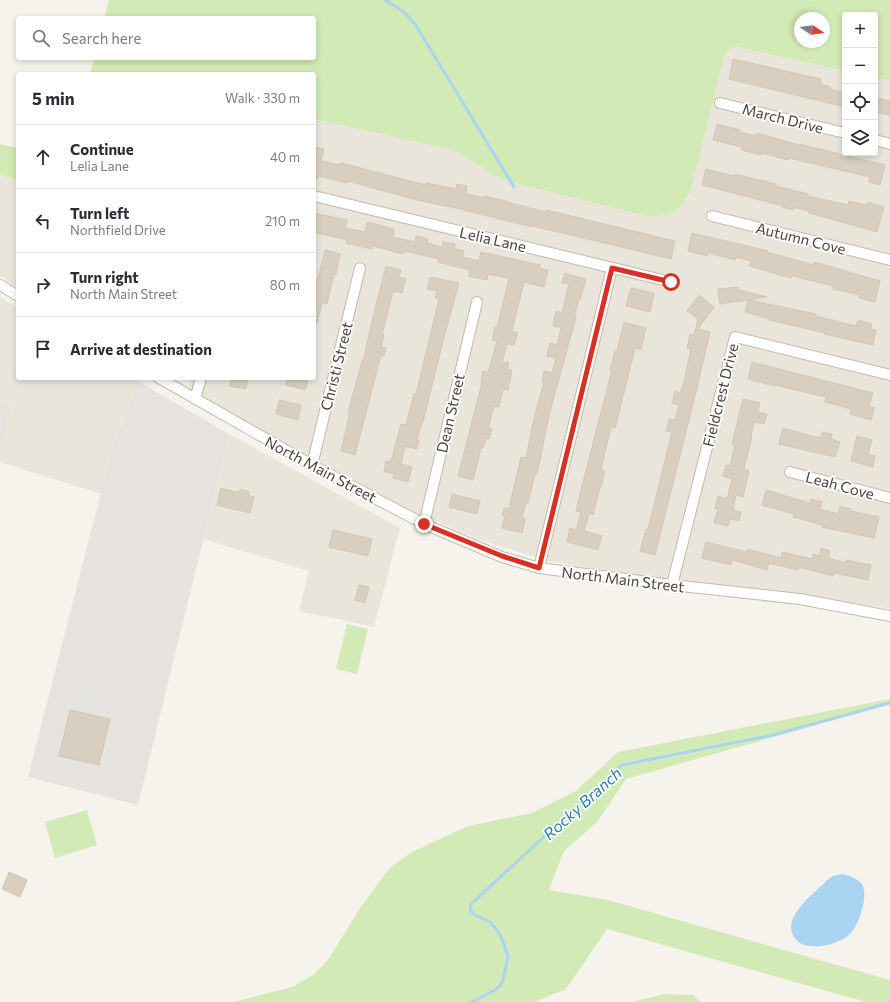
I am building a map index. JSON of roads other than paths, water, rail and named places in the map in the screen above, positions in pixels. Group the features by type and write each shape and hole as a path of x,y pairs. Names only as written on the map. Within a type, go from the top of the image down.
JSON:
{"street":[{"name":"March Drive","path":"720,103 842,132"},
{"path":"878,141 890,144"},
{"name":"Lelia Lane","path":"316,196 671,282"},
{"name":"Autumn Cove","path":"712,216 890,260"},
{"name":"Christi Street","path":"312,465 360,268"},
{"path":"539,568 612,268"},
{"path":"0,285 16,295"},
{"name":"Dean Street","path":"424,524 477,302"},
{"name":"Fieldcrest Drive","path":"672,585 735,337 890,375"},
{"name":"North Main Street","path":"162,380 312,465 424,524 496,554 539,568 800,599 890,616"},
{"path":"195,399 200,380"},
{"name":"Leah Cove","path":"790,472 890,498"}],"water":[{"path":"843,874 858,880 864,889 864,903 853,931 836,943 820,946 807,946 797,941 791,930 794,916 798,910 809,897 830,878"}],"waterway":[{"path":"385,0 404,12 415,24 514,187"},
{"name":"Rocky Branch","path":"472,1002 500,986 503,980 508,956 500,934 490,922 475,915 470,910 471,904 622,765 773,735 890,703"}]}
